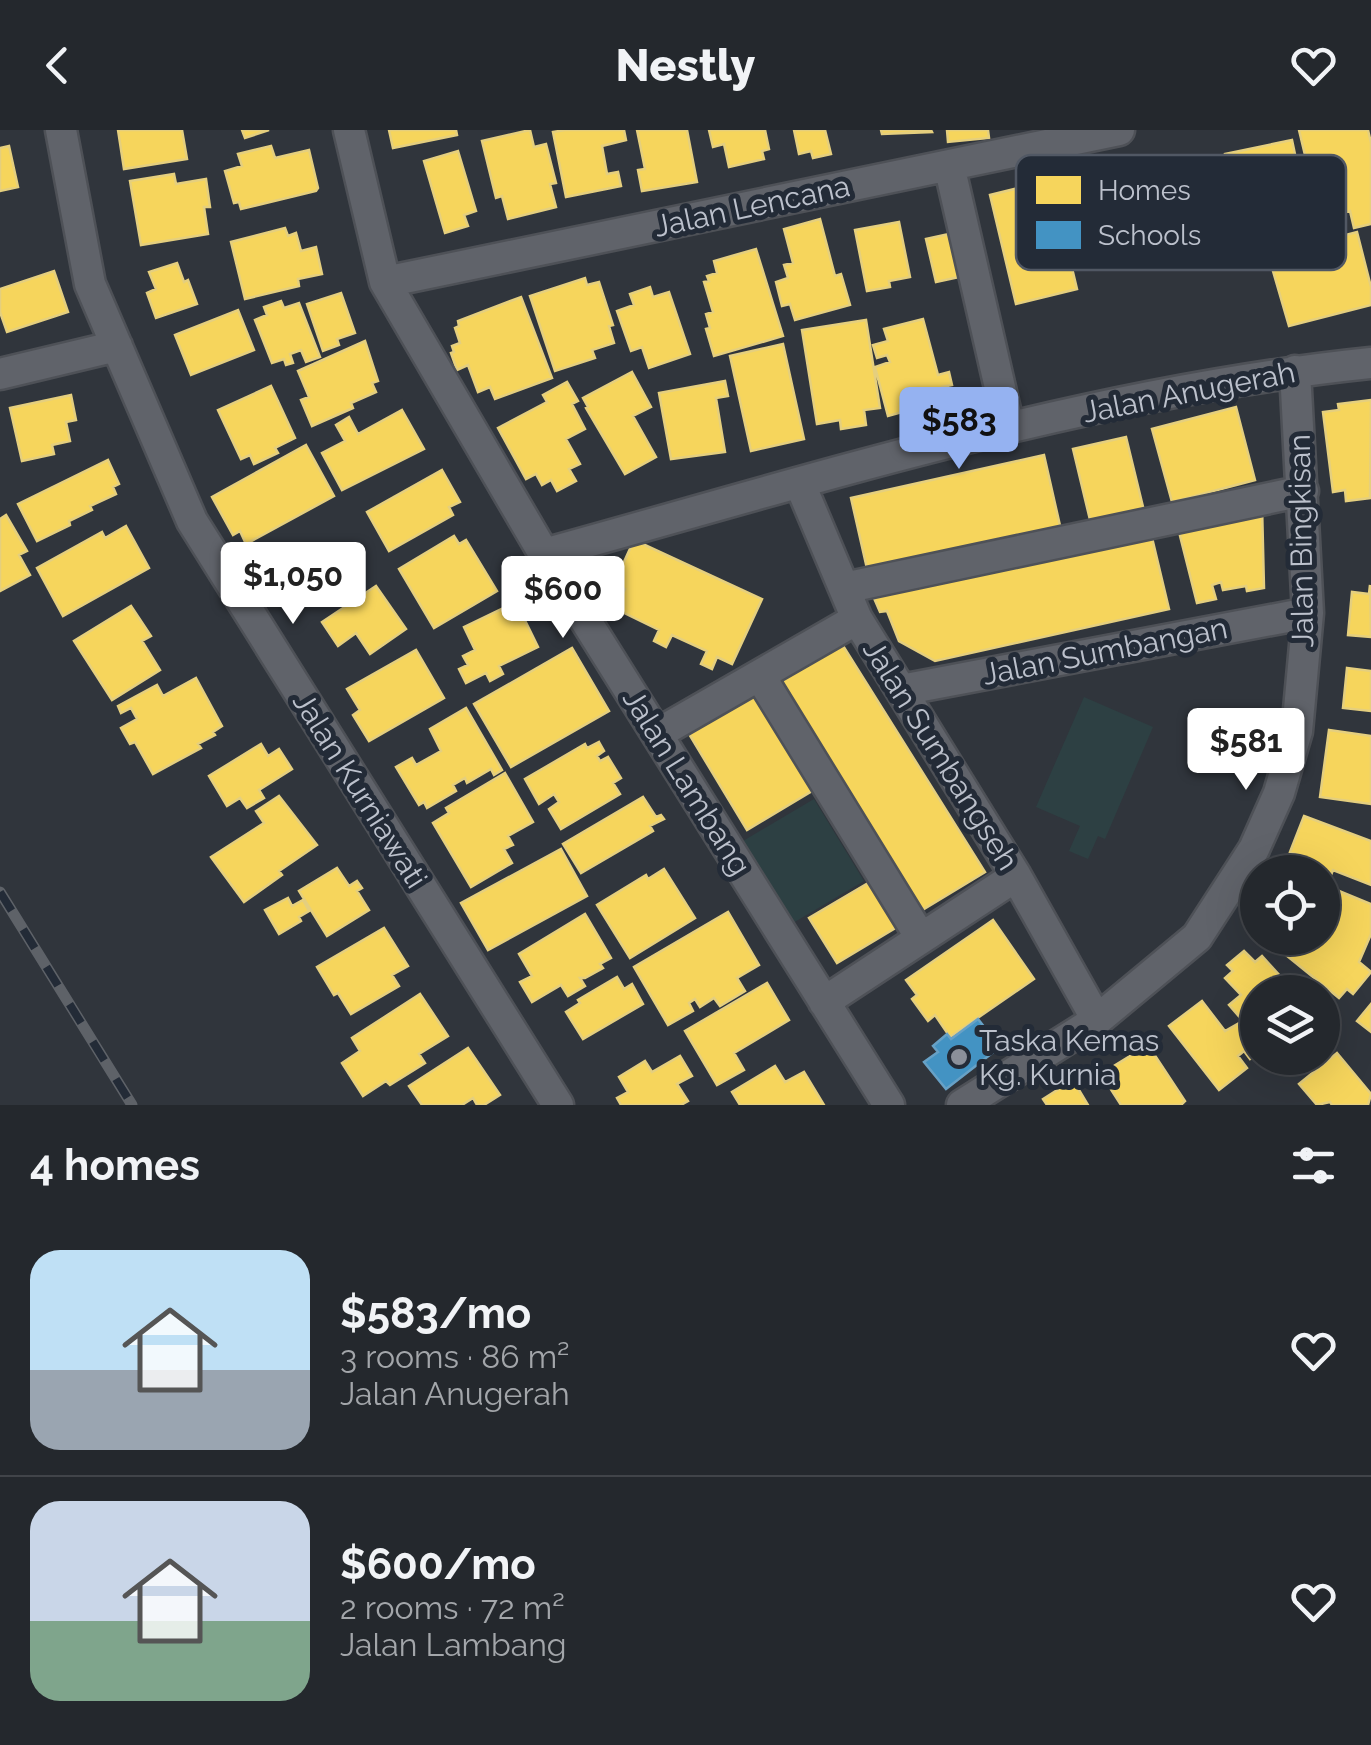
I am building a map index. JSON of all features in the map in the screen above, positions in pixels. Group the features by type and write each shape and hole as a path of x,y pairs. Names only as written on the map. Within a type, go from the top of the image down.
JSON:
{"street":[{"name":"Jalan Kurniawati","path":"61,130 90,284 192,521 558,1105"},
{"name":"Jalan Lambang","path":"349,130 384,282 544,554 889,1105"},
{"name":"Jalan Lencana","path":"384,282 1119,130"},
{"path":"949,165 1009,427"},
{"path":"0,374 117,346"},
{"name":"Jalan Anugerah","path":"544,554 1009,427 1295,371 1371,363"},
{"name":"Jalan Bingkisan","path":"962,1105 1097,1020 1198,937 1254,850 1279,792 1298,731 1308,613 1295,371"},
{"name":"Jalan Sumbangseh","path":"800,484 857,619 1016,876 1097,1020"},
{"path":"844,588 1303,491"},
{"name":"Jalan Sumbangan","path":"901,690 1308,613"},
{"path":"657,734 857,619"},
{"path":"760,676 921,938"},
{"path":"824,1002 1016,876"}],"shaded area":[{"path":"1084,697 1153,727 1105,839 1098,836 1088,859 1069,851 1080,826 1036,807"},
{"path":"814,799 864,881 793,923 743,841"}],"building: Homes":[{"path":"118,130 182,130 187,159 124,169"},
{"path":"242,130 269,130 245,138"},
{"path":"389,130 456,130 457,135 393,148"},
{"path":"530,130 534,147 546,144 556,183 550,184 556,207 508,219 502,196 496,198 482,141"},
{"path":"624,130 626,140 602,146 607,174 618,172 621,186 566,197 553,132"},
{"path":"637,130 687,130 697,182 642,191 638,170 645,169"},
{"path":"709,130 765,130 769,149 762,151 764,159 729,167 724,144 713,147"},
{"path":"794,130 825,130 831,154 813,158 811,151 799,154"},
{"path":"881,130 931,130 932,132 882,134"},
{"path":"947,130 988,130 989,138 948,142"},
{"path":"1299,130 1368,130 1371,224 1354,228 1350,211 1346,212 1346,155 1305,155"},
{"path":"1292,140 1295,155 1225,155"},
{"path":"9,146 18,187 0,191 0,148"},
{"path":"271,146 275,158 309,150 318,188 241,209 239,202 234,203 225,171 242,166 238,154"},
{"path":"458,151 476,211 464,215 468,226 445,233 424,161"},
{"path":"174,174 176,184 206,179 210,207 204,207 208,234 141,245 130,181"},
{"path":"1016,189 1016,270 1072,270 1077,289 1016,304 990,195"},
{"path":"820,219 835,276 841,274 850,305 795,320 790,304 782,306 776,282 788,278 784,265 793,263 784,229"},
{"path":"899,222 910,277 889,281 890,287 867,291 855,230"},
{"path":"285,228 288,236 296,233 301,251 316,247 322,274 298,279 299,286 245,299 231,242"},
{"path":"958,232 963,254 954,256 959,277 936,282 926,239"},
{"path":"1357,232 1371,287 1371,305 1289,326 1273,270 1346,270 1346,235"},
{"path":"756,249 783,336 714,356 706,329 710,328 706,314 713,312 704,282 709,281 707,276 717,273 714,261"},
{"path":"177,263 197,304 156,318 147,293 156,289 149,272"},
{"path":"54,271 68,312 7,332 0,312 0,289"},
{"path":"585,278 587,285 599,282 613,325 609,326 614,343 592,350 595,358 555,371 530,296"},
{"path":"650,287 653,297 669,292 690,354 649,368 642,347 631,351 617,311 634,305 630,294"},
{"path":"341,293 355,333 337,339 339,345 323,351 307,304"},
{"path":"521,297 552,378 495,399 490,387 478,392 468,365 457,370 451,353 452,346 460,343 455,328 458,321"},
{"path":"281,301 284,308 299,303 320,357 306,362 301,350 290,354 293,363 286,365 284,359 272,363 255,320 267,315 264,307"},
{"path":"238,310 254,350 191,375 175,335"},
{"path":"923,319 938,375 949,372 952,385 942,387 946,400 888,416 875,367 890,362 887,355 877,358 873,345 888,341 884,329"},
{"path":"866,320 880,408 864,410 866,425 841,429 840,420 817,424 802,330"},
{"path":"365,341 378,381 372,383 376,392 351,403 353,408 312,426 301,400 309,397 298,371"},
{"path":"783,344 804,439 751,451 730,356"},
{"path":"632,372 651,407 633,416 656,457 625,474 583,398"},
{"path":"725,381 728,396 716,398 725,452 671,459 659,393"},
{"path":"567,382 578,401 572,404 585,429 566,439 580,464 569,469 576,481 557,491 551,480 542,485 536,474 526,479 498,428 547,402 543,395"},
{"path":"271,386 295,438 275,448 278,453 254,464 250,455 241,459 218,410"},
{"path":"71,395 76,420 66,422 70,441 52,445 54,454 22,461 10,408"},
{"path":"1371,400 1370,498 1346,501 1345,490 1333,492 1323,412 1339,410 1338,404"},
{"path":"1236,407 1255,480 1172,502 1152,429"},
{"path":"402,410 424,449 342,490 322,453 345,441 336,425 349,417 358,434"},
{"path":"1126,437 1144,511 1091,524 1073,449"},
{"path":"306,445 334,496 246,544 240,531 233,535 212,497"},
{"path":"1044,455 1061,530 868,573 851,498"},
{"path":"108,460 119,484 113,487 116,494 90,506 92,510 69,521 70,525 37,541 18,504"},
{"path":"442,470 460,502 449,507 453,515 389,551 367,512"},
{"path":"1262,505 1264,588 1223,590 1221,582 1212,585 1216,599 1197,603 1176,520"},
{"path":"6,515 27,551 19,555 30,575 0,591 0,519"},
{"path":"1149,525 1169,609 935,661 899,641 887,611 880,612 870,589"},
{"path":"126,526 149,568 63,616 37,568 102,532 105,538"},
{"path":"454,536 459,544 466,540 497,591 434,628 399,569"},
{"path":"634,540 762,599 732,664 717,657 712,669 701,664 707,651 672,635 666,647 654,641 659,630 616,609 625,589 614,584"},
{"path":"1370,585 1371,637 1348,635 1352,592 1369,594"},
{"path":"376,586 406,629 370,654 356,633 338,646 322,622"},
{"path":"516,602 538,647 499,666 503,674 490,681 486,673 466,683 459,669 468,665 463,656 475,650 464,627"},
{"path":"131,606 151,636 142,641 160,670 112,700 74,641"},
{"path":"840,641 985,872 919,912 774,681"},
{"path":"572,648 609,711 511,767 474,704"},
{"path":"416,650 444,698 369,741 353,715 360,710 347,689"},
{"path":"1347,668 1371,671 1371,711 1343,708"},
{"path":"196,678 222,726 198,744 201,748 153,774 135,742 130,744 121,728 137,719 131,708 121,713 118,706 157,685 163,696"},
{"path":"751,691 812,791 747,830 686,729"},
{"path":"466,708 502,770 494,775 491,769 467,783 465,778 453,785 456,791 427,808 424,802 419,805 396,767 412,758 416,765 441,751 430,729"},
{"path":"1329,730 1371,736 1371,804 1320,797"},
{"path":"599,742 604,751 597,756 600,761 608,757 621,778 613,783 620,794 561,829 549,809 559,802 554,794 539,804 525,779 585,744 587,748"},
{"path":"261,744 268,756 279,749 292,769 259,790 264,798 247,808 240,798 227,806 209,776"},
{"path":"505,773 533,822 508,836 513,845 504,849 512,863 471,887 433,823 449,813 446,808"},
{"path":"279,796 317,845 244,902 211,857 264,823 256,811"},
{"path":"643,797 656,817 661,815 664,819 650,826 653,831 581,873 563,844"},
{"path":"1304,816 1371,841 1371,885 1340,873 1340,855 1290,852"},
{"path":"561,849 587,896 488,950 461,903"},
{"path":"337,868 349,886 357,881 362,888 357,891 369,910 327,936 299,891"},
{"path":"664,869 695,918 630,958 597,905 646,875 648,879"},
{"path":"870,882 897,927 837,963 809,918"},
{"path":"1340,891 1371,904 1371,934 1359,962 1371,972 1353,994 1347,989 1340,997 1340,975 1311,975 1286,955 1340,955"},
{"path":"288,898 292,906 303,900 309,911 299,917 301,921 279,934 265,910"},
{"path":"728,912 759,965 737,978 745,991 720,1006 714,998 700,1007 695,999 689,1003 693,1011 668,1025 634,967"},
{"path":"585,914 611,958 600,964 603,968 580,978 585,986 568,996 561,985 532,1002 520,982 532,976 519,954"},
{"path":"993,920 1034,979 950,1037 935,1015 928,1021 912,999 917,995 906,980"},
{"path":"384,928 408,966 392,975 399,986 351,1014 317,967"},
{"path":"1240,954 1248,955 1255,962 1262,956 1279,975 1240,975 1240,994 1225,978 1233,971 1227,965"},
{"path":"617,977 624,989 632,984 643,1004 583,1039 566,1012 580,1003 578,1000"},
{"path":"767,983 789,1020 734,1053 744,1070 717,1085 685,1031"},
{"path":"420,994 448,1036 419,1054 425,1063 363,1096 342,1063 360,1051 352,1038"},
{"path":"1240,996 1240,1018 1229,1005"},
{"path":"1202,1001 1225,1031 1239,1023 1240,1074 1219,1090 1169,1026"},
{"path":"1371,1004 1371,1032 1357,1021"},
{"path":"1148,1045 1185,1101 1181,1105 1121,1105 1101,1074"},
{"path":"468,1048 500,1095 484,1105 477,1105 473,1098 462,1105 422,1105 409,1086"},
{"path":"680,1056 692,1076 677,1084 688,1101 681,1105 621,1105 617,1098 628,1092 619,1077 645,1061 652,1072"},
{"path":"1340,1057 1371,1094 1368,1105 1317,1105 1299,1084 1310,1075 1340,1075"},
{"path":"775,1066 785,1082 804,1072 824,1105 740,1105 732,1092"},
{"path":"1073,1080 1088,1105 1047,1105 1043,1099"}],"building: Schools":[{"name":"Taska Kemas Kg. Kurnia","path":"978,1019 1000,1047 946,1089 924,1062 938,1052 933,1046 947,1034 951,1039"}],"railway":[{"path":"0,892 132,1105"}],"place":[{"name":"Taska Kemas Kg. Kurnia","path":"959,1057"}]}
